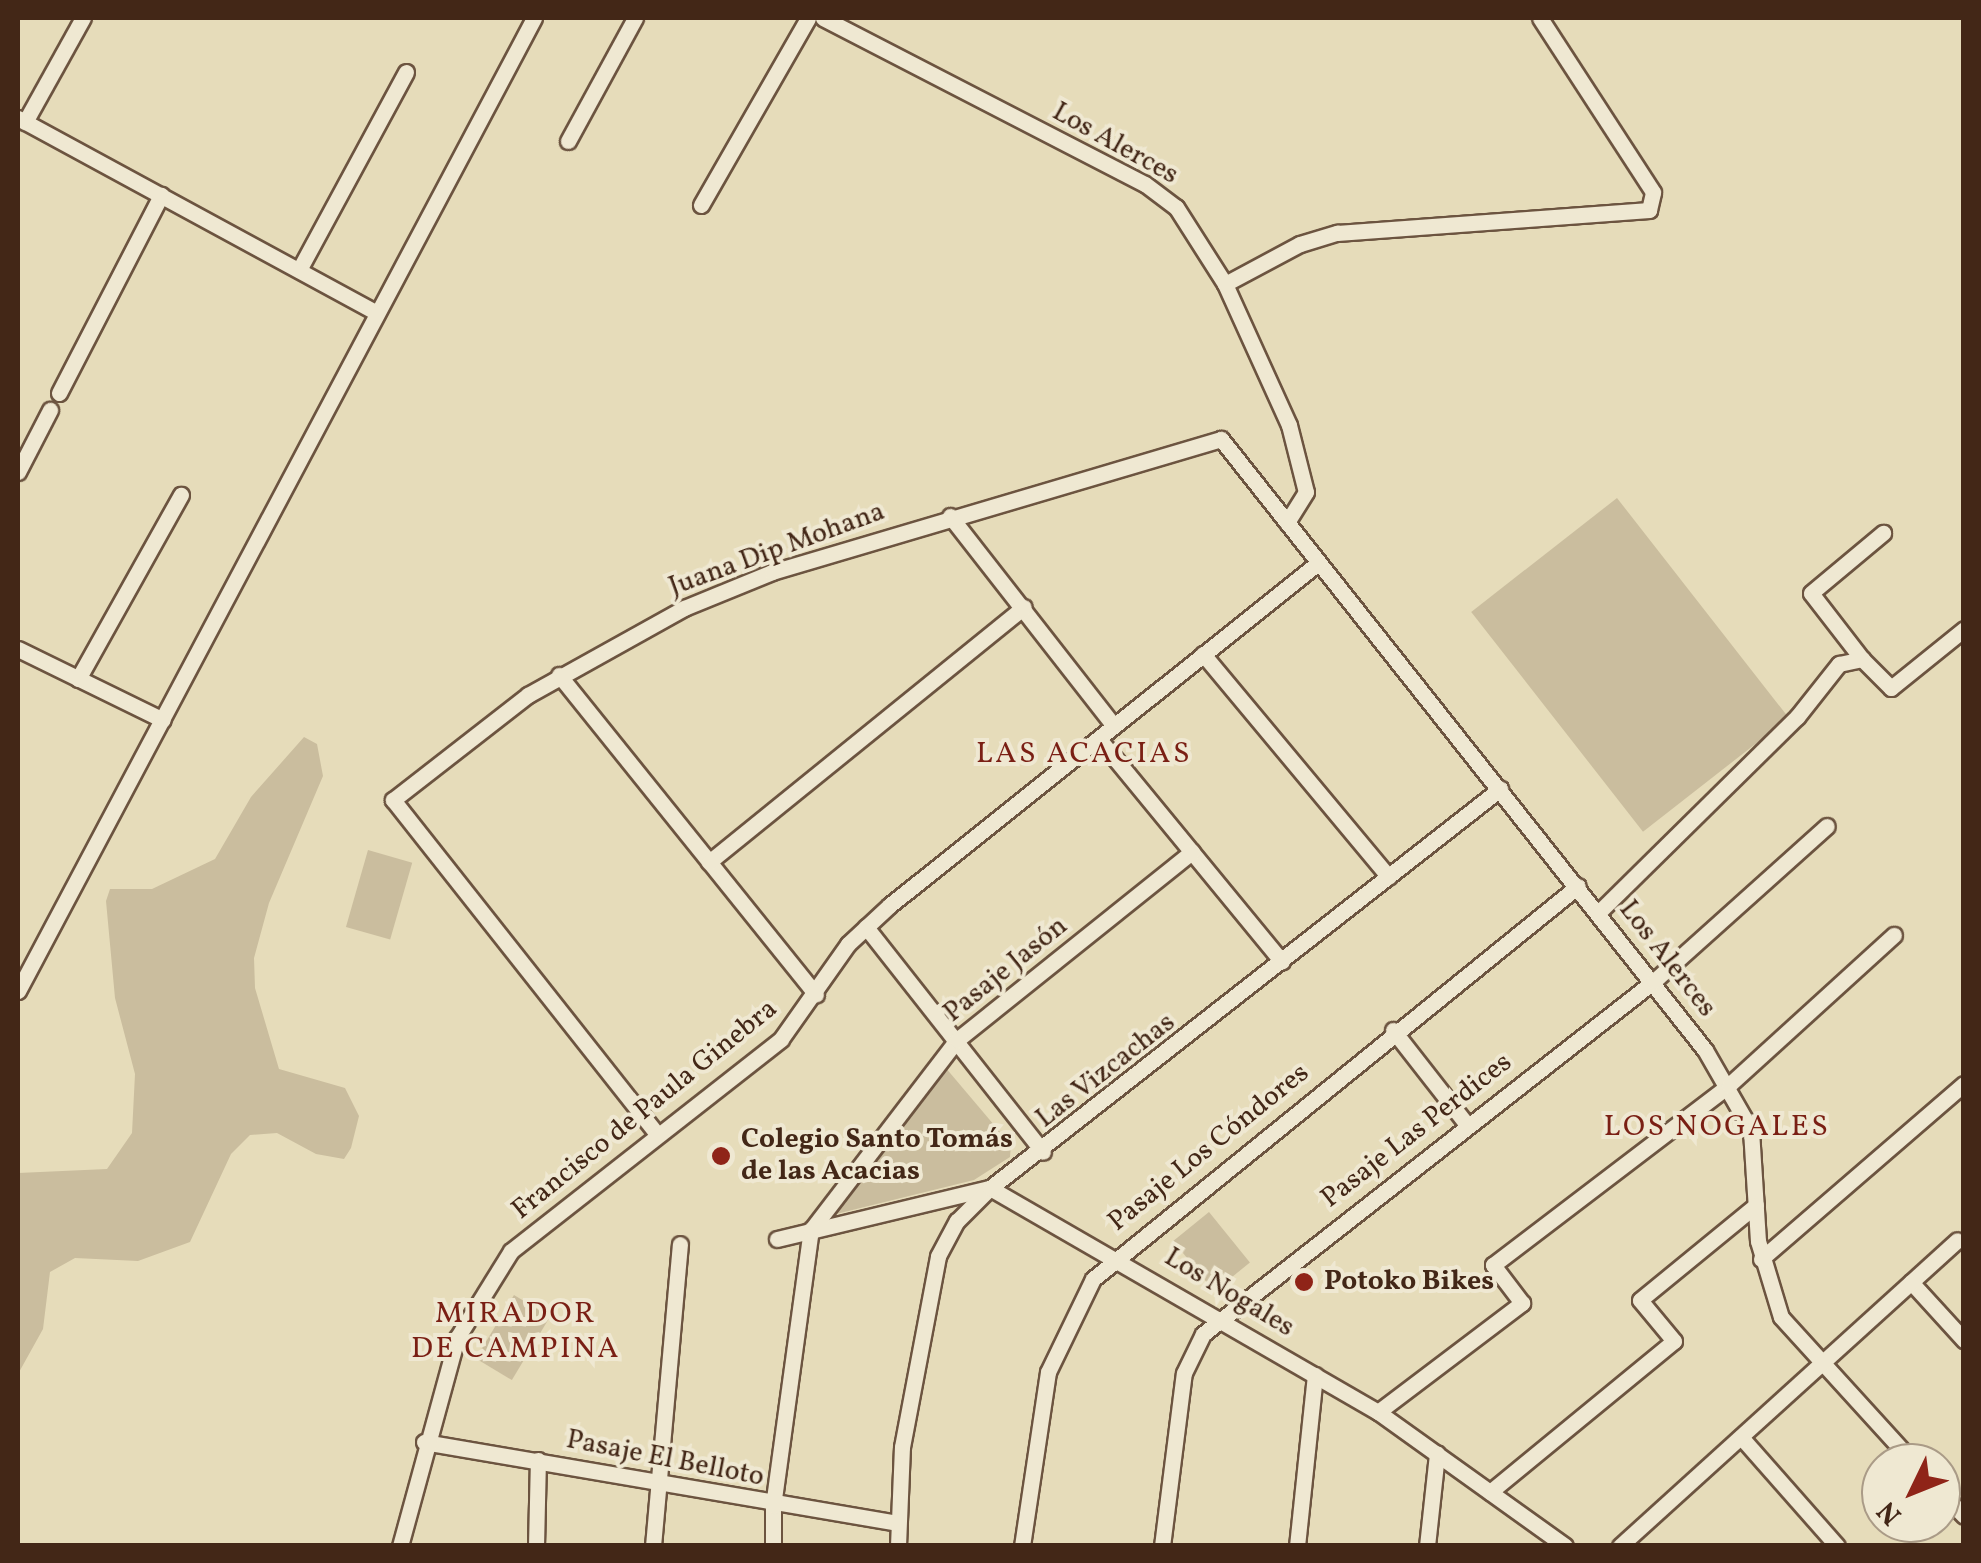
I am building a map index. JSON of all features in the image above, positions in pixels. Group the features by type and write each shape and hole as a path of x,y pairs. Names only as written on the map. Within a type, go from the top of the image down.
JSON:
{"street":[{"path":"83,18 21,120 375,312"},
{"path":"18,992 534,18"},
{"path":"568,141 635,18"},
{"path":"701,204 808,18"},
{"name":"Los Alerces","path":"823,18 1145,184 1189,222 1225,284 1301,464 1304,499 1288,522"},
{"path":"1225,284 1300,244 1337,234 1649,210 1653,192 1540,18"},
{"path":"299,270 406,72"},
{"path":"59,394 161,196"},
{"path":"18,472 50,410"},
{"name":"Los Alerces","path":"1221,439 1654,981 1729,1085 1751,1130 1760,1259 1782,1318 1895,1443"},
{"name":"Juana Dip Mohana","path":"657,1134 393,800 559,675 728,588 950,516 1221,439"},
{"path":"78,679 181,495"},
{"path":"950,516 1114,726"},
{"path":"1883,534 1811,593 1862,659 1891,688 1964,629"},
{"name":"Francisco de Paula Ginebra","path":"400,1546 424,1442 457,1338 495,1271 542,1222 781,1040 866,928 1318,563"},
{"path":"709,862 1024,608"},
{"path":"18,650 162,720"},
{"path":"1203,654 1389,878"},
{"path":"1599,912 1797,717 1839,664 1862,659"},
{"path":"559,675 816,995"},
{"path":"1099,739 1282,962"},
{"name":"Las Vizcachas","path":"898,1546 902,1447 938,1256 957,1220 990,1188 1043,1152 1500,789"},
{"name":"Pasaje Las Perdices","path":"1162,1546 1184,1373 1203,1334 1465,1122 1654,981 1826,826"},
{"name":"Pasaje Jasón","path":"773,1546 772,1506 811,1230 958,1040 1192,852"},
{"name":"Pasaje Los Cóndores","path":"1022,1546 1048,1372 1085,1290 1118,1256 1393,1030 1578,886"},
{"path":"866,928 1043,1152"},
{"path":"1378,1412 1522,1303 1493,1265 1729,1085 1894,935"},
{"path":"1393,1030 1465,1122"},
{"path":"1760,1259 1964,1084"},
{"path":"777,1238 990,1188"},
{"name":"Los Nogales","path":"990,1188 1118,1256 1378,1412 1566,1546"},
{"path":"1490,1492 1674,1341 1640,1300 1756,1205"},
{"path":"1620,1546 1957,1240"},
{"path":"653,1546 654,1478 680,1244"},
{"path":"1911,1282 1964,1340"},
{"path":"1298,1546 1315,1375"},
{"path":"1740,1437 1837,1546"},
{"name":"Pasaje El Belloto","path":"424,1442 654,1478 772,1506 897,1523"},
{"path":"1427,1546 1437,1454"},
{"path":"536,1546 538,1460"}],"shaded area":[{"path":"1617,498 1789,718 1643,832 1471,612"},
{"path":"304,737 317,744 323,776 269,903 254,958 255,988 279,1069 345,1088 359,1116 351,1148 344,1159 316,1154 277,1133 250,1135 231,1154 190,1242 138,1261 75,1258 50,1272 43,1329 18,1374 18,1173 107,1169 132,1133 135,1074 115,998 106,901 110,889 152,889 215,859 251,797"},
{"path":"368,850 412,863 390,940 346,927"},
{"path":"945,1067 1011,1145 1010,1157 974,1180 832,1215"},
{"path":"1209,1212 1250,1263 1214,1291 1173,1241"},
{"path":"514,1295 550,1317 512,1380 476,1358"}],"place":[{"name":"Colegio Santo Tomás de las Acacias","path":"721,1156"},
{"name":"Potoko Bikes","path":"1304,1282"}],"district":[{"name":"LAS ACACIAS","path":"1084,754"},
{"name":"LOS NOGALES","path":"1717,1127"},
{"name":"MIRADOR DE CAMPINA","path":"516,1331"}]}
